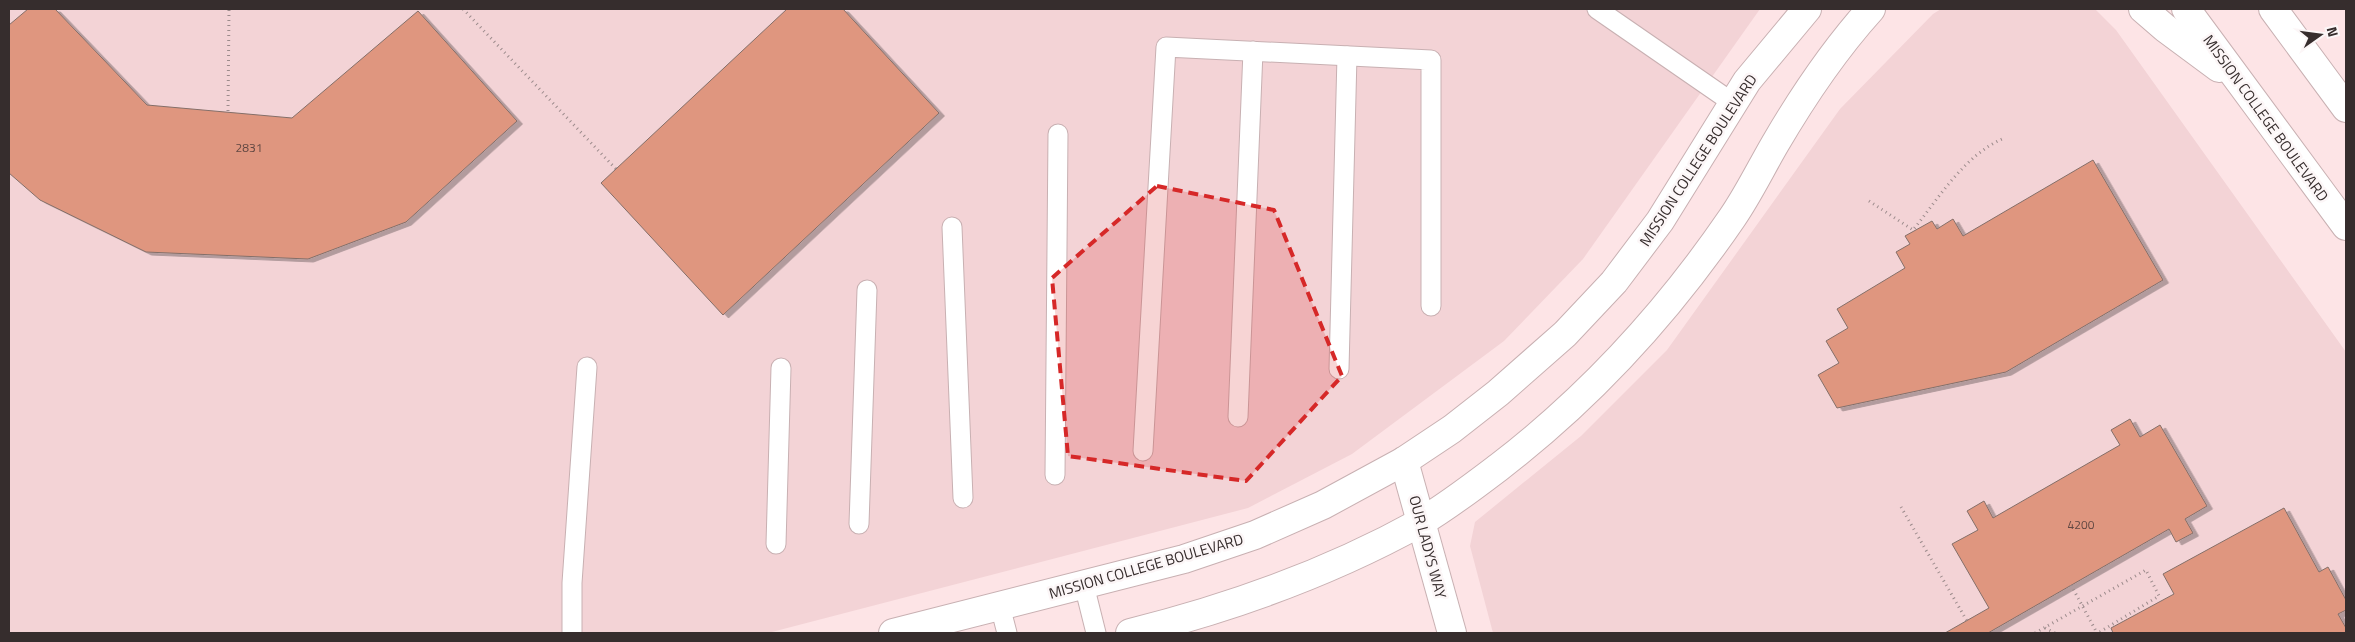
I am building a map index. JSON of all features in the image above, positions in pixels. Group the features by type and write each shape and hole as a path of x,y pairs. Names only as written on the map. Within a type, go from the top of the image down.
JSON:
{"street":[{"name":"MISSION COLLEGE BOULEVARD","path":"893,633 1184,559 1256,535 1323,505 1404,461 1498,393 1565,334 1591,308 1660,221 1747,81 1807,9"},
{"path":"1130,633 1193,617 1248,600 1313,574 1421,522 1479,482 1545,431 1594,385 1642,334 1733,216 1798,106 1835,52 1871,9"},
{"path":"2143,9 2165,28 2240,83"},
{"name":"MISSION COLLEGE BOULEVARD","path":"2186,9 2346,226"},
{"path":"2273,9 2346,108"},
{"name":"OUR LADYS WAY","path":"1404,461 1452,633"}],"lane":[{"path":"1597,9 1733,103"},
{"path":"1143,451 1166,47 1431,60 1432,306"},
{"path":"1238,417 1253,51"},
{"path":"1339,368 1347,56"},
{"path":"1055,475 1058,134"},
{"path":"952,227 962,498"},
{"path":"859,524 867,290"},
{"path":"572,633 572,583 587,367"},
{"path":"776,544 781,368"},
{"path":"1084,585 1096,633"},
{"path":"1000,606 1007,633"}],"path":[{"path":"228,111 229,9"},
{"path":"463,9 616,169"},
{"path":"1869,201 1913,230 1947,187 1974,158 1990,145 2002,139"},
{"path":"1901,506 1967,621"},
{"path":"2035,633 2083,606 2146,570 2160,596 2098,633 2083,606 2071,585"},
{"path":"2044,628 2055,633"}],"highlighted area":[{"path":"1157,186 1274,210 1342,376 1246,481 1068,456 1052,278"}],"shaded area":[{"path":"9,9 1760,9 1583,259 1504,341 1352,454 1248,508 768,633 9,633"},
{"path":"1941,9 2095,9 2116,30 2346,352 2346,633 1493,633 1470,546 1475,522 1581,436 1667,350 1840,109 1933,14"}],"building":[{"path":"28,9 55,9 147,105 292,118 418,11 517,121 406,222 308,259 146,252 40,200 9,173 9,25"},
{"path":"787,9 843,9 939,113 723,315 601,183"},
{"path":"2093,160 2163,280 2006,372 1837,408 1818,375 1839,363 1826,341 1848,328 1837,309 1905,268 1896,252 1910,244 1905,236 1932,221 1937,229 1953,219 1963,236"},
{"path":"2130,419 2140,437 2160,425 2207,506 2185,519 2193,533 2176,542 2169,529 1988,633 1945,633 1989,608 1952,544 1978,530 1967,511 1984,501 1993,518 2120,445 2111,430"},
{"path":"2284,508 2319,572 2328,567 2346,600 2346,610 2338,614 2346,628 2346,633 2113,633 2111,628 2174,594 2163,574"}]}
